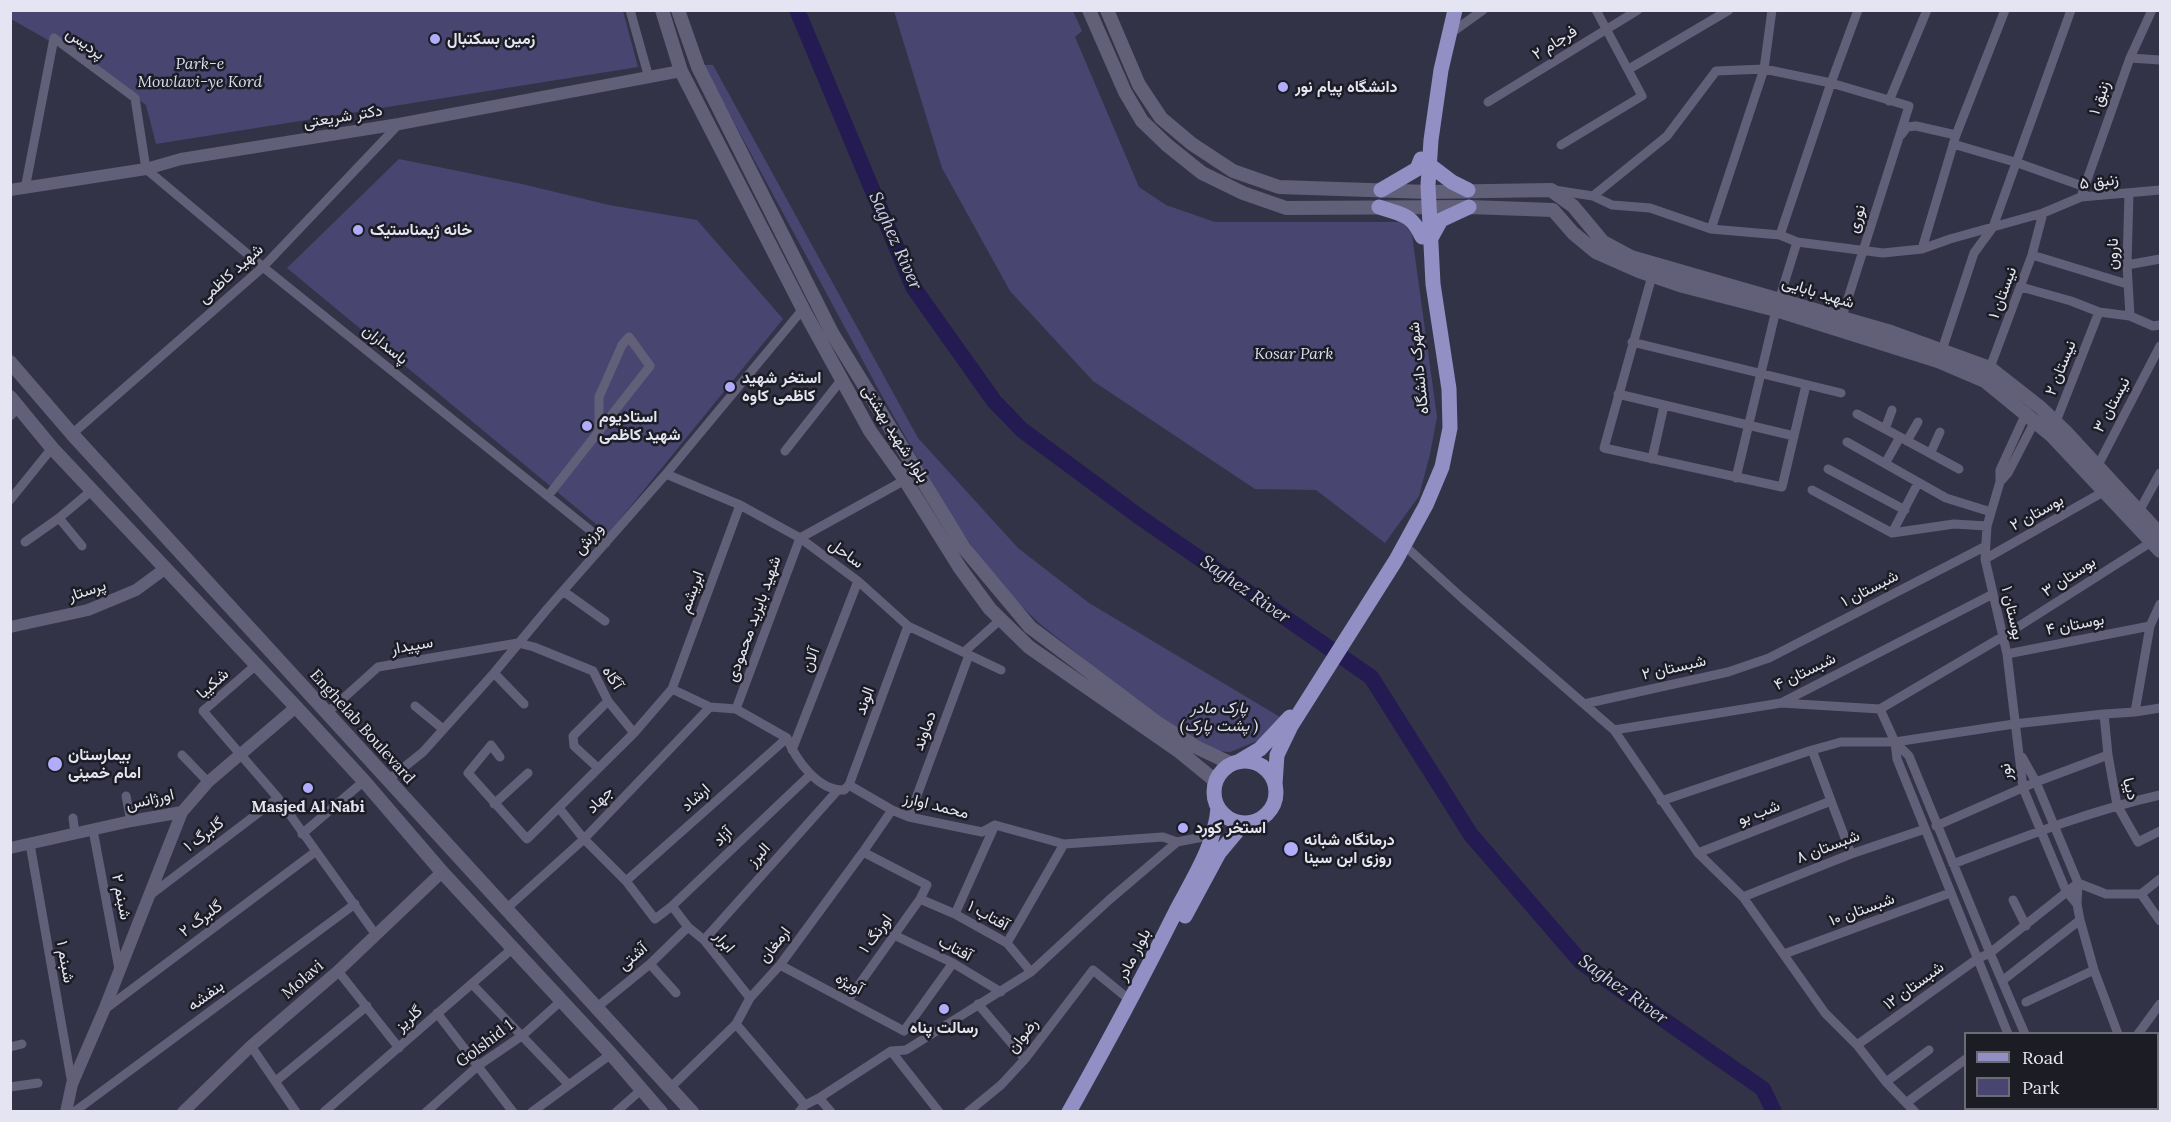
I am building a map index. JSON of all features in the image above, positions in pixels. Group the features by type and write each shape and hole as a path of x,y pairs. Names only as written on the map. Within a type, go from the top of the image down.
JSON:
{"main road":[{"name":"بلوار شهید بهشتی","path":"662,10 681,71 803,309 870,431 905,480 960,568 1000,620 1029,647 1180,752 1213,779 1215,784"},
{"name":"بلوار شهید بهشتی","path":"678,10 698,67 832,333 964,548 1029,627 1160,724 1196,747 1235,763"},
{"path":"1089,10 1125,92 1142,121 1202,173 1243,194 1286,208 1378,207 1425,200 1467,190 1551,190"},
{"path":"1107,10 1139,85 1161,118 1192,144 1233,171 1279,187 1381,190 1425,200"},
{"path":"1292,718 1260,749 1223,770 1215,784 1215,801 1225,816 1244,823 1260,819 1274,803 1277,754 1292,718 1393,558 1404,545 1433,492 1442,467 1450,428 1449,389 1426,238 1425,162 1432,76 1448,10"},
{"path":"1381,190 1425,162 1455,10"},
{"path":"681,71 698,67"},
{"path":"1425,162 1467,190"},
{"path":"1273,204 1279,187"},
{"name":"شهید بابایی","path":"1551,190 1573,206 1603,242 1631,257 1940,355"},
{"name":"شهید بابایی","path":"1425,200 1469,207 1553,210 1573,233 1596,252 1652,276 1842,317 1988,374 2034,411 2056,422 2098,465 2136,518"},
{"path":"1378,207 1407,216 1415,221 1426,238"},
{"path":"1426,238 1441,220 1469,207"},
{"name":"شهرک دانشگاه","path":"1393,558 1424,491 1439,443 1443,418 1426,238"},
{"name":"Enghelab Boulevard","path":"10,362 72,434 692,1112"},
{"path":"13,407 296,707 364,781 442,872 611,1054 661,1112"},
{"name":"شهید بابایی","path":"2034,411 2051,435 2103,492 2136,518 2158,541"},
{"path":"166,568 193,566"},
{"path":"1235,763 1256,763 1264,768 1275,784"},
{"name":"بلوار مادر","path":"1069,1112 1131,1001 1199,866 1213,835 1218,808"},
{"name":"بلوار مادر","path":"1081,1112 1219,853 1244,823"},
{"path":"533,970 548,977 559,967"}],"street":[{"path":"630,10 649,78"},
{"path":"1449,35 1483,10"},
{"path":"1562,145 1642,96 1596,10"},
{"name":"فرجام ۲","path":"1488,102 1638,10"},
{"path":"1629,69 1729,10"},
{"path":"1711,229 1764,69 1772,10"},
{"path":"1780,235 1858,10"},
{"path":"1593,195 1667,136 1716,71 1764,69 1832,83 1889,101 1927,10"},
{"path":"1922,249 1954,140 2005,10"},
{"path":"1940,355 1974,253 1994,226 2018,163 2071,10"},
{"name":"زنبق ۱","path":"2083,192 2130,58 2152,10"},
{"name":"پردیس","path":"25,189 54,38 135,98 146,169"},
{"path":"2130,58 2160,60"},
{"name":"دکتر شریعتی","path":"10,190 146,169 181,159 399,124 681,71"},
{"name":"نوری","path":"1842,317 1909,106 1889,101"},
{"name":"شهید کاظمی","path":"72,434 263,267 399,124"},
{"path":"1897,139 1907,127 1916,126 2018,163 2083,192"},
{"name":"پاسداران","path":"146,169 263,267 606,543"},
{"name":"زنبق ۵","path":"1551,190 1593,195 1611,205 1650,208 1711,229 1780,235 1797,242 1883,253 1922,249 2043,213 2083,192 2129,193 2160,188"},
{"name":"نارون","path":"2129,193 2127,284 2130,316"},
{"name":"نیستان ۱","path":"1988,374 2032,255 2043,213"},
{"path":"1736,478 1778,304 1797,242"},
{"path":"2032,255 2127,284"},
{"path":"2127,266 2160,259"},
{"path":"1652,276 1604,448 1782,487 1806,385"},
{"path":"2021,287 2071,301 2099,312 2130,316 2158,328"},
{"name":"ورزش","path":"388,780 423,752 494,673 666,474 803,309"},
{"name":"نیستان ۲","path":"2051,435 2099,312"},
{"path":"548,496 598,434 650,366 628,337 622,345 599,397 598,434"},
{"path":"1632,342 1841,393"},
{"name":"نیستان ۳","path":"2091,479 2160,346"},
{"path":"785,451 843,379"},
{"path":"1618,394 1794,436"},
{"path":"1652,459 1663,410"},
{"path":"1884,429 1892,410"},
{"name":"بوستان ۱","path":"2019,752 2007,654 1984,559 1984,547 2001,470 2034,411"},
{"path":"1857,414 1959,469"},
{"path":"1886,462 1918,422"},
{"path":"1931,453 1940,432"},
{"path":"1847,442 1946,498 1991,512"},
{"path":"10,500 52,448"},
{"path":"1828,469 1905,510"},
{"path":"2136,518 2160,472"},
{"name":"ساحل","path":"666,474 740,505 800,538 858,581 908,626 1001,670"},
{"path":"800,538 905,480"},
{"path":"1892,533 1918,483"},
{"path":"25,542 59,518 91,490"},
{"path":"1812,490 1892,533 1954,524 1987,526"},
{"name":"بوستان ۲","path":"1984,559 2103,492"},
{"name":"ابریشم","path":"672,689 740,505"},
{"path":"59,518 82,546"},
{"name":"شهید بایزید محمودی","path":"736,709 800,538"},
{"name":"بوستان ۳","path":"1880,709 2158,541"},
{"path":"1404,545 1614,730 1698,853 1743,897 1825,1013 1857,1045 1886,1082 1915,1112"},
{"name":"شبستان ۱","path":"1768,658 1984,547"},
{"name":"پرستار","path":"10,627 88,610 136,590 166,568"},
{"name":"آلان","path":"792,750 858,581"},
{"path":"563,591 605,621"},
{"name":"شبستان ۴","path":"1614,730 1781,703 1993,594"},
{"path":"2135,712 2150,626 2160,604"},
{"path":"966,653 1000,620"},
{"name":"الوند","path":"849,785 908,626"},
{"name":"بوستان ۴","path":"2007,654 2150,626"},
{"name":"سپیدار","path":"327,713 378,667 518,643"},
{"name":"آگاه","path":"518,643 534,647 593,671 608,701 634,733"},
{"name":"دماوند","path":"909,817 966,653"},
{"name":"شبستان ۲","path":"1584,704 1728,672 1768,658"},
{"name":"شکیبا","path":"239,755 203,711 256,665"},
{"path":"494,673 524,704"},
{"path":"500,757 491,745 468,773 527,839 634,733 672,689 710,706 736,709 787,738 792,750 810,775 837,790 844,790 849,785"},
{"path":"598,768 574,746 573,736 608,701"},
{"path":"1781,703 1880,709 1895,742 1897,759 2005,1032"},
{"path":"415,706 443,729"},
{"name":"جهاد","path":"507,909 584,839 710,706"},
{"name":"اورژانس","path":"10,848 182,812 208,782 296,707"},
{"path":"1661,801 1841,742 1895,742 2014,724 2160,708"},
{"name":"دیبا","path":"2104,714 2108,755 2117,805 2139,842 2160,831"},
{"name":"ارشاد","path":"626,881 787,738"},
{"path":"1895,742 1909,756 2024,1032"},
{"path":"1812,750 1851,854"},
{"name":"نور","path":"2019,752 2036,782 2078,883 2077,904 2080,920 2094,970 2117,1032"},
{"name":"نور","path":"2019,752 2024,788 2066,891 2077,904"},
{"path":"182,755 208,782"},
{"path":"239,755 278,798 376,935"},
{"path":"1936,825 2036,782 2108,755"},
{"path":"494,804 528,773"},
{"name":"آزاد","path":"626,881 655,919 672,906 810,775"},
{"path":"302,834 364,781"},
{"name":"محمد اوارز","path":"849,785 892,810 909,817 982,832 995,825 1064,844 1163,837 1178,842"},
{"name":"البرز","path":"704,940 837,790"},
{"path":"1953,864 2053,826 2117,805 2160,795"},
{"path":"126,796 131,821"},
{"name":"گلبرگ ۱","path":"149,896 278,798"},
{"name":"شب بو","path":"1698,853 1831,801"},
{"path":"559,808 584,839 626,881"},
{"name":"ارمغان","path":"670,1088 736,1024 750,998 780,965 892,810"},
{"path":"66,1112 72,1084 104,1010 182,812"},
{"path":"73,819 75,834"},
{"path":"954,914 995,825"},
{"name":"شبستان ۸","path":"1743,897 1851,854 1925,829"},
{"name":"شبنم ۲","path":"93,830 120,970"},
{"path":"736,1024 802,1108 891,1051 906,1050 1031,972 1109,900 1178,842 1213,835"},
{"name":"شبنم ۱","path":"30,844 72,1084"},
{"path":"1007,943 1064,844"},
{"name":"گلبرگ ۲","path":"104,1010 315,852"},
{"name":"اورنگ ۱","path":"848,1000 920,899 927,885 863,852"},
{"name":"Molavi","path":"183,1112 251,1046 338,971 442,872"},
{"path":"2078,883 2106,894 2141,894 2160,879"},
{"name":"شبستان ۱۲","path":"1857,1045 1977,959 1990,953 2078,883"},
{"name":"شبستان ۱۰","path":"1784,954 1950,893"},
{"path":"2141,894 2160,921"},
{"name":"آفتاب ۱","path":"920,899 954,914 1007,943 1031,972"},
{"path":"2013,900 2026,926"},
{"name":"بنفشه","path":"74,1112 355,904"},
{"name":"ابرار","path":"672,906 688,927 704,940 750,998"},
{"path":"2002,981 2080,920"},
{"name":"آشتی","path":"597,1008 650,964 688,927"},
{"name":"آفتاب","path":"894,935 953,963 1001,992"},
{"name":"گلریز","path":"324,1112 513,948"},
{"name":"آویژه","path":"780,965 904,1031 953,963"},
{"path":"650,964 676,993"},
{"name":"رضوان","path":"968,1112 1001,1086 1025,1059 1093,970 1131,1001"},
{"path":"2026,1002 2094,970"},
{"path":"338,971 399,1047"},
{"path":"472,984 569,1084"},
{"name":"Golshid 1","path":"426,1112 479,1065 523,1035 561,1001"},
{"path":"978,1004 1025,1059"},
{"path":"2139,1032 2160,1004"},
{"path":"276,1081 367,1006"},
{"path":"437,1013 513,1112"},
{"path":"10,1047 22,1044"},
{"path":"251,1046 296,1112"},
{"path":"1886,1082 1929,1050"},
{"path":"891,1051 939,1112"},
{"path":"532,1112 611,1054"},
{"path":"1906,1103 1964,1060"},
{"path":"10,1087 38,1083"},
{"path":"616,1112 642,1089"},
{"path":"819,1098 831,1112"}],"green space":[{"name":"Park-e Mowlavi-ye Kord","path":"11,10 623,11 638,67 156,144 146,105 85,61 11,19"},
{"name":"Kosar Park","path":"894,11 1073,11 1082,31 1075,37 1139,187 1166,205 1215,222 1403,222 1412,235 1437,417 1419,496 1385,543 1316,490 1255,489 1093,381 1010,291 942,168"},
{"name":"پارک مادر (پشت پارک )","path":"703,65 713,65 918,438 1018,548 1089,603 1280,717 1262,739 1230,752 1214,751 1157,715 1114,683 1039,623 998,583 951,517 876,385"},
{"name":"استادیوم شهید کاظمی","path":"399,159 522,184 609,205 697,220 783,319 608,534 287,268"}],"waterway":[{"name":"Saghez River","path":"797,10 913,287 994,401 1022,430 1141,518 1371,677 1471,835 1581,962 1763,1089 1774,1112"}],"place":[{"name":"زمین بسکتبال","path":"435,39"},
{"name":"دانشگاه پیام نور","path":"1283,87"},
{"name":"خانه ژیمناستیک","path":"358,230"},
{"name":"استخر شهید کاظمی کاوه","path":"730,387"},
{"name":"استادیوم شهید کاظمی","path":"587,426"},
{"name":"بیمارستان امام خمینی","path":"55,764"},
{"name":"Masjed Al Nabi","path":"308,788"},
{"name":"استخر کورد","path":"1183,828"},
{"name":"درمانگاه شبانه روزی ابن سینا","path":"1291,849"},
{"name":"رسالت پناه","path":"944,1009"}]}
